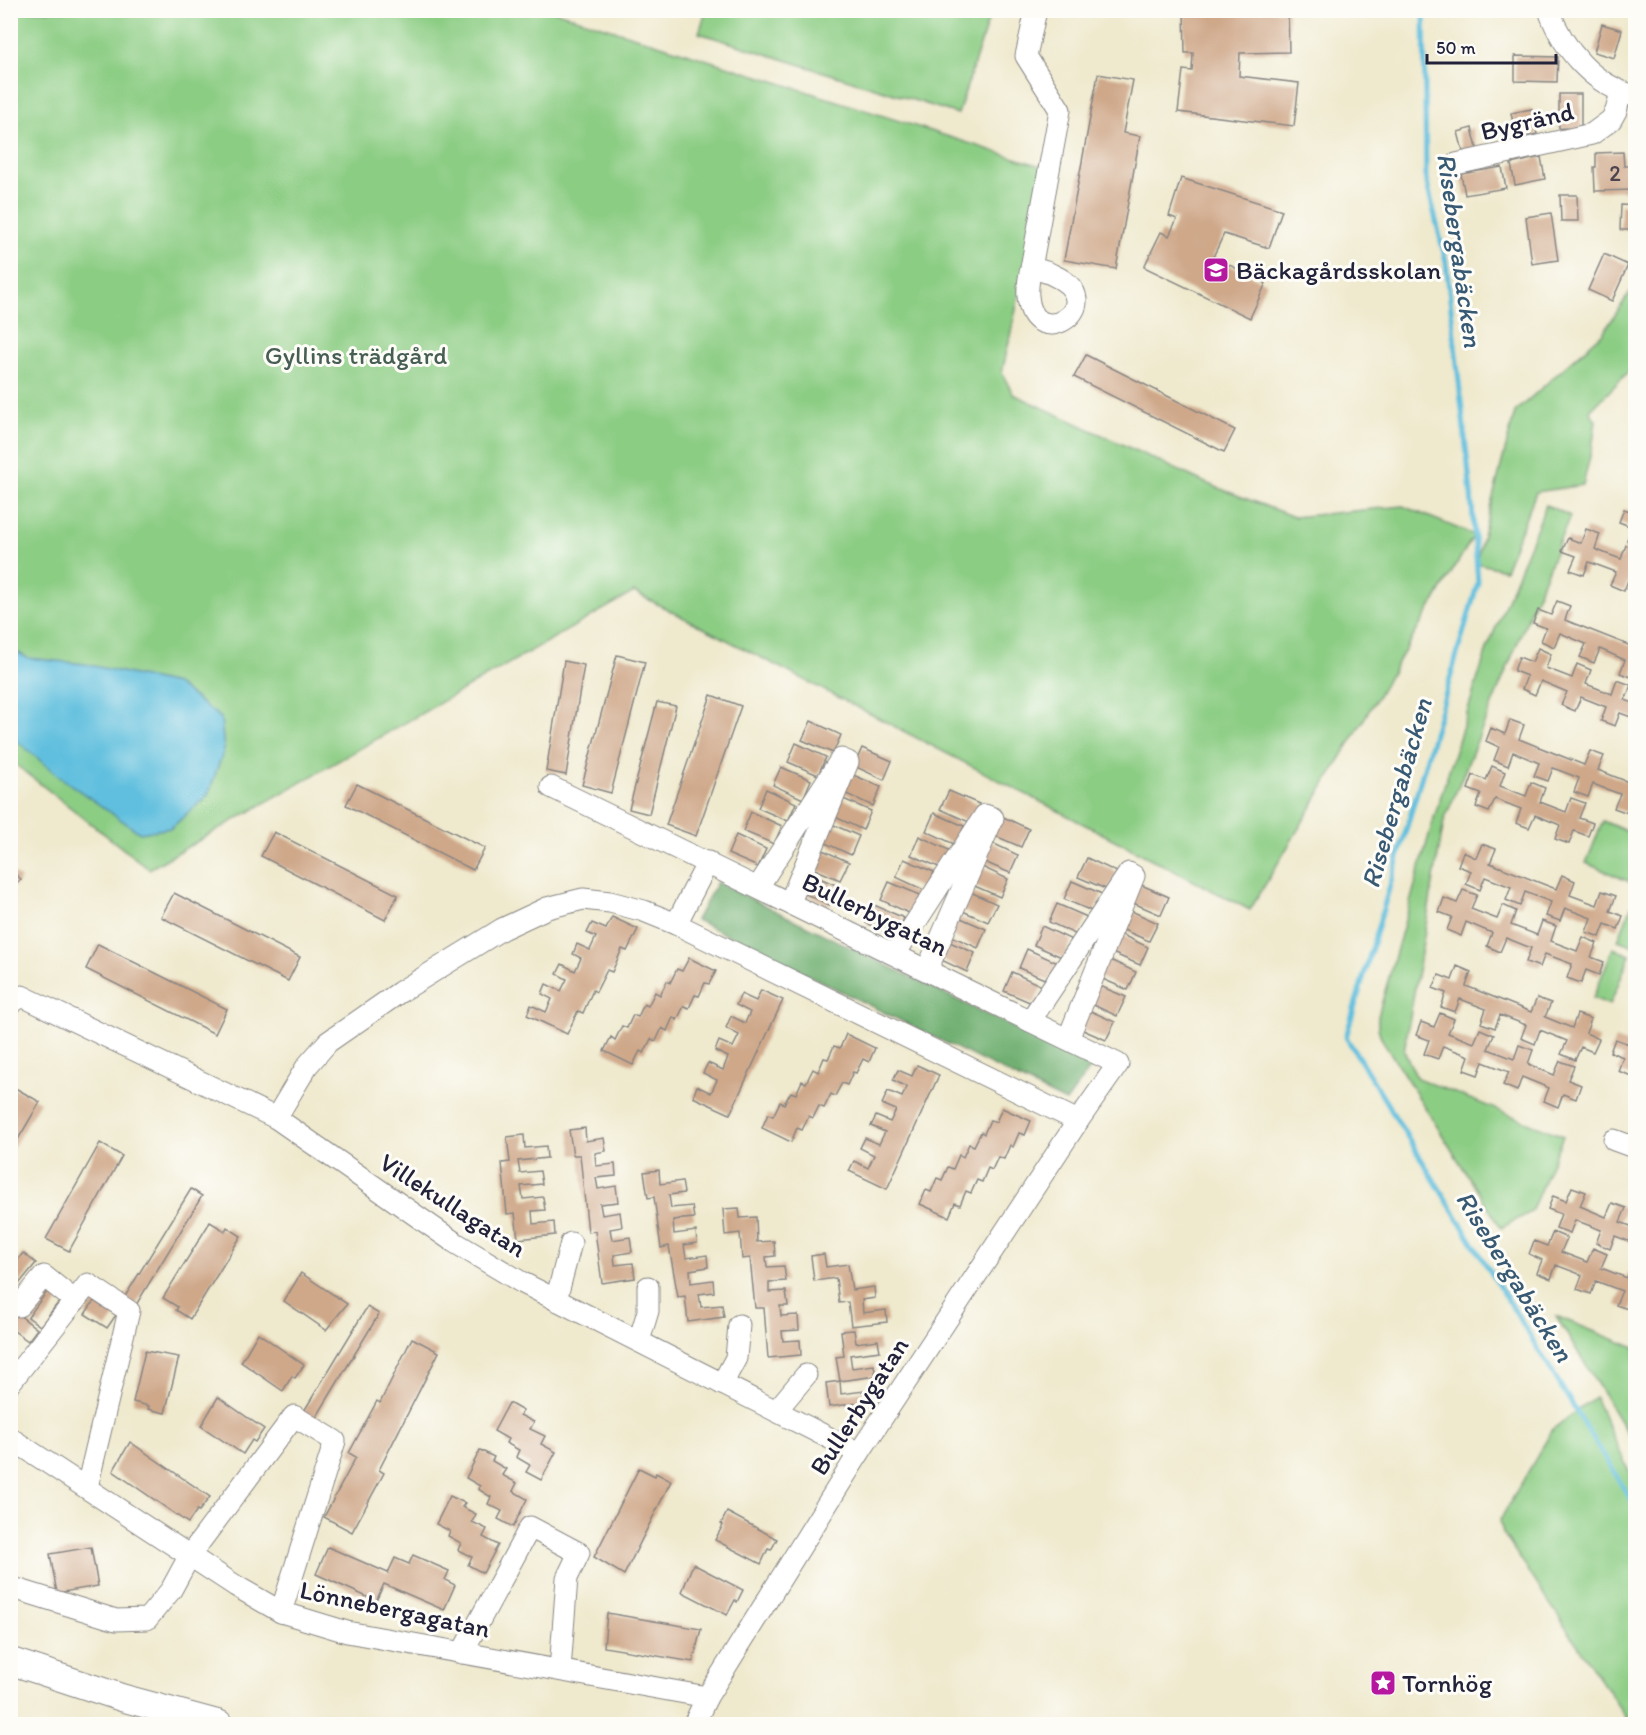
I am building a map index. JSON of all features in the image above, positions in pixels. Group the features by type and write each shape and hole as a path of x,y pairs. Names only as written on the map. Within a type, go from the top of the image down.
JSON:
{"main road":[{"path":"10,1660 123,1698 219,1725"}],"street":[{"path":"1031,268 1060,110 1026,56 1036,10"},
{"path":"1549,10 1558,30 1578,61 1602,82 1628,94"},
{"name":"Bygränd","path":"1456,164 1592,134 1611,120 1628,94"},
{"path":"758,887 841,759 848,762 790,902"},
{"name":"Bullerbygatan","path":"550,787 708,862 1118,1064 1078,1121 860,1453 707,1697 694,1725"},
{"path":"895,954 985,815 993,818 927,970"},
{"path":"676,924 708,862"},
{"path":"1030,1021 1129,873 1134,876 1068,1039"},
{"path":"276,1118 308,1066 328,1042 400,992 502,929 546,908 583,899 610,902 644,911 676,924 1078,1121"},
{"name":"Villekullagatan","path":"16,1000 276,1118 454,1242 521,1282 860,1453"},
{"path":"1614,1140 1635,1148"},
{"path":"556,1300 571,1243"},
{"path":"20,1306 44,1276 75,1301"},
{"path":"10,1383 88,1284 129,1311 87,1487"},
{"path":"639,1341 648,1311 648,1287"},
{"path":"722,1384 736,1358 739,1326"},
{"path":"776,1411 806,1375"},
{"path":"10,1587 116,1620 147,1619 171,1590 190,1555 294,1416 335,1441 281,1612"},
{"name":"Lönnebergagatan","path":"10,1438 236,1586 281,1612 347,1632 707,1697"},
{"path":"462,1653 530,1527 579,1553 567,1578 560,1670"}],"green space":[{"path":"706,10 991,11 958,114 699,33"},
{"name":"Gyllins trädgård","path":"10,11 554,11 1047,168 1002,373 1013,394 1208,484 1294,517 1403,506 1474,535 1250,910 634,592 149,869 11,761"},
{"path":"1635,285 1635,365 1590,411 1596,421 1583,485 1536,492 1505,570 1476,563 1515,412 1603,333"},
{"path":"1546,505 1570,516 1444,821 1404,1051 1417,1078 1563,1136 1531,1212 1501,1228 1381,1038 1378,1016 1433,821 1487,649"},
{"path":"1603,821 1635,835 1635,884 1586,863"},
{"path":"717,882 1092,1066 1066,1102 696,920"},
{"path":"1635,897 1636,942 1634,946 1618,940"},
{"path":"1613,948 1630,955 1610,1005 1593,998"},
{"path":"1556,1316 1635,1348 1635,1446"},
{"path":"1595,1397 1635,1485 1635,1724 1630,1724 1503,1533 1500,1520 1553,1429"}],"water":[{"path":"11,649 28,658 85,664 176,684 221,718 224,750 208,795 171,828 140,833 61,778 11,736"}],"building":[{"path":"1288,10 1289,52 1240,53 1239,76 1299,83 1294,126 1178,112 1183,70 1192,71 1193,53 1185,53 1184,11"},
{"path":"1602,24 1622,30 1614,58 1594,52"},
{"path":"1515,56 1558,57 1557,82 1515,81"},
{"path":"1098,74 1133,80 1123,133 1140,136 1116,269 1064,260"},
{"path":"1559,94 1581,94 1581,129 1559,128"},
{"path":"1532,109 1537,134 1516,138 1511,113"},
{"path":"1472,128 1478,152 1464,155 1458,132"},
{"path":"1623,152 1624,166 1635,166 1636,190 1595,191 1596,153"},
{"path":"1541,157 1545,179 1515,185 1511,164"},
{"path":"1502,167 1506,188 1465,195 1461,174"},
{"path":"1181,178 1282,210 1269,248 1224,234 1213,257 1266,283 1250,318 1144,267 1161,232 1169,236 1177,219 1169,216"},
{"path":"1560,195 1577,195 1578,221 1561,221"},
{"path":"1621,205 1636,206 1636,230 1620,230"},
{"path":"1551,213 1558,260 1532,264 1526,217"},
{"path":"1604,254 1628,265 1612,301 1588,290"},
{"path":"1086,355 1235,430 1224,452 1074,377"},
{"path":"1624,509 1636,513 1636,544 1627,540 1632,527 1619,522"},
{"path":"1586,529 1600,534 1595,549 1607,554 1621,559 1626,545 1636,549 1636,580 1629,578 1624,591 1610,585 1616,572 1589,562 1584,575 1570,570 1576,556 1562,551 1568,538 1581,543"},
{"path":"1557,601 1570,606 1565,620 1631,646 1636,634 1634,678 1620,673 1625,660 1600,649 1594,663 1580,657 1586,644 1560,633 1554,647 1541,641 1546,628 1533,623 1538,610 1551,615"},
{"path":"1538,648 1551,654 1546,668 1572,678 1577,664 1591,670 1586,684 1612,694 1617,680 1631,685 1625,700 1636,704 1636,719 1620,713 1615,726 1601,721 1606,707 1581,697 1575,711 1561,705 1567,692 1541,681 1535,695 1522,689 1527,676 1514,671 1519,657 1532,662"},
{"path":"617,655 645,662 611,793 582,785"},
{"path":"564,661 584,665 566,775 546,771"},
{"path":"711,695 741,706 696,836 666,825"},
{"path":"657,702 676,706 649,814 629,809"},
{"path":"1510,720 1524,725 1519,739 1584,765 1590,751 1604,756 1598,770 1636,785 1636,801 1633,800 1628,813 1614,808 1620,794 1593,784 1588,797 1574,792 1579,778 1553,768 1548,781 1534,776 1539,763 1513,752 1508,766 1494,760 1499,747 1486,741 1491,728 1505,734"},
{"path":"811,721 841,735 833,753 802,740"},
{"path":"796,743 826,757 818,775 788,762"},
{"path":"862,748 892,761 884,780 854,766"},
{"path":"1492,766 1505,772 1500,786 1526,796 1531,782 1545,788 1540,802 1566,812 1571,798 1585,803 1579,818 1593,823 1588,836 1574,831 1569,844 1555,839 1560,825 1535,815 1529,828 1516,823 1521,809 1495,799 1489,812 1476,807 1481,794 1468,789 1473,775 1486,780"},
{"path":"781,767 811,780 803,799 773,785"},
{"path":"851,774 881,787 873,806 842,792"},
{"path":"357,784 485,848 473,870 346,805"},
{"path":"766,789 796,803 788,821 758,808"},
{"path":"949,791 979,804 971,823 940,809"},
{"path":"841,798 871,811 863,830 833,816"},
{"path":"751,812 782,826 774,844 743,831"},
{"path":"934,813 964,826 956,845 926,831"},
{"path":"999,815 1029,829 1021,847 991,834"},
{"path":"829,823 859,836 851,855 821,841"},
{"path":"274,832 398,895 385,920 261,856"},
{"path":"736,835 766,849 758,867 728,854"},
{"path":"919,836 949,850 941,868 911,855"},
{"path":"988,841 1018,855 1010,873 980,860"},
{"path":"1482,844 1496,849 1490,863 1556,889 1562,875 1575,881 1570,895 1597,905 1602,891 1616,896 1610,911 1623,916 1618,929 1605,924 1600,937 1586,932 1591,918 1565,908 1560,921 1546,916 1551,902 1525,892 1520,906 1506,900 1511,887 1485,877 1480,890 1466,884 1471,871 1458,866 1463,852 1476,858"},
{"path":"818,848 849,862 840,880 810,867"},
{"path":"1087,858 1117,872 1108,890 1078,877"},
{"path":"904,859 934,872 926,891 896,877"},
{"path":"978,865 1008,879 1000,897 970,884"},
{"path":"10,870 21,879 15,886 10,883"},
{"path":"808,873 838,886 830,905 799,891"},
{"path":"1072,881 1102,894 1094,912 1064,899"},
{"path":"889,882 920,895 911,914 881,900"},
{"path":"1139,884 1169,897 1161,915 1131,902"},
{"path":"966,890 997,904 988,922 958,909"},
{"path":"1463,890 1477,895 1471,909 1497,919 1503,905 1516,911 1511,925 1537,935 1542,921 1556,926 1551,941 1577,951 1583,937 1597,943 1591,957 1604,962 1599,975 1586,970 1581,983 1567,978 1572,964 1545,954 1540,967 1526,962 1531,948 1506,938 1500,952 1487,946 1492,933 1466,922 1461,936 1447,930 1452,917 1439,912 1444,898 1457,903"},
{"path":"174,893 300,957 288,981 161,917"},
{"path":"1057,904 1087,917 1079,936 1049,922"},
{"path":"874,905 904,918 896,937 866,923"},
{"path":"1127,909 1158,923 1149,941 1119,928"},
{"path":"956,916 986,929 978,948 947,934"},
{"path":"612,917 638,929 627,951 622,949 612,972 607,970 596,992 593,990 583,1013 578,1011 567,1034 527,1015 531,1005 546,1012 552,999 542,994 546,984 561,991 567,979 557,974 562,964 575,971 581,958 573,954 577,944 590,950 596,937 587,933 592,923 606,929"},
{"path":"1042,926 1072,940 1064,958 1034,945"},
{"path":"1118,933 1148,947 1140,965 1110,952"},
{"path":"945,940 975,953 967,972 937,958"},
{"path":"98,944 227,1009 215,1034 86,969"},
{"path":"1027,949 1058,963 1049,981 1019,968"},
{"path":"689,958 716,971 709,984 705,983 699,996 695,995 689,1008 684,1006 677,1020 673,1017 667,1031 662,1028 656,1041 651,1039 644,1053 640,1051 633,1065 604,1051 611,1037 615,1040 622,1026 627,1028 633,1015 638,1017 644,1004 648,1006 655,992 660,995 667,981 670,983 677,969 682,971"},
{"path":"1106,958 1136,972 1128,990 1098,977"},
{"path":"1457,966 1471,972 1466,986 1531,1012 1537,998 1551,1003 1545,1017 1572,1028 1577,1014 1591,1019 1586,1033 1599,1039 1593,1052 1581,1047 1575,1060 1561,1054 1567,1041 1540,1030 1535,1044 1521,1038 1526,1025 1500,1015 1495,1028 1481,1023 1486,1009 1460,999 1455,1012 1441,1007 1446,993 1433,988 1439,975 1452,980"},
{"path":"1012,972 1042,986 1034,1004 1004,991"},
{"path":"1095,984 1126,997 1117,1016 1087,1002"},
{"path":"761,990 783,1000 730,1114 693,1097 697,1086 711,1093 717,1080 703,1073 708,1063 723,1070 728,1057 715,1051 719,1041 733,1047 739,1035 726,1028 731,1016 745,1023 750,1012 736,1005 741,994 756,1001"},
{"path":"1084,1008 1115,1022 1106,1040 1076,1027"},
{"path":"1440,1013 1454,1019 1448,1033 1474,1043 1480,1029 1494,1035 1488,1049 1514,1059 1519,1045 1533,1050 1528,1064 1554,1075 1560,1061 1574,1066 1568,1080 1581,1085 1576,1099 1563,1094 1558,1107 1544,1101 1549,1088 1522,1077 1517,1091 1503,1085 1509,1072 1483,1062 1478,1075 1464,1070 1469,1056 1443,1046 1438,1059 1424,1054 1429,1040 1416,1035 1421,1022 1434,1027"},
{"path":"1635,1027 1636,1067 1632,1076 1618,1071 1623,1057 1610,1052 1615,1039 1629,1044"},
{"path":"846,1034 875,1048 869,1062 863,1059 847,1085 842,1083 835,1096 831,1094 824,1108 819,1106 813,1118 809,1116 802,1130 797,1128 791,1142 762,1128 768,1114 773,1116 780,1102 784,1104 791,1092 796,1094 802,1081 806,1083 813,1069 818,1072 824,1058 828,1059 834,1046 840,1048"},
{"path":"917,1065 939,1075 887,1189 849,1171 854,1161 868,1168 874,1155 860,1148 865,1138 879,1144 885,1132 871,1126 876,1116 890,1122 896,1110 882,1104 888,1091 902,1097 907,1087 893,1080 898,1070 912,1076"},
{"path":"10,1085 40,1102 10,1153"},
{"path":"1002,1108 1031,1121 1025,1135 1019,1133 1004,1159 998,1157 992,1170 988,1168 982,1182 977,1180 971,1193 966,1191 960,1205 955,1203 949,1217 920,1204 926,1190 931,1192 937,1178 942,1180 948,1167 953,1169 959,1155 963,1157 969,1144 974,1146 981,1132 984,1134 990,1120 996,1122"},
{"path":"585,1128 586,1141 604,1138 606,1151 595,1153 596,1166 615,1164 616,1176 596,1178 598,1189 616,1186 618,1202 600,1204 602,1215 620,1212 622,1227 610,1229 612,1240 630,1237 632,1252 614,1255 615,1265 633,1263 635,1278 602,1283 595,1231 588,1232 580,1155 573,1155 569,1130"},
{"path":"524,1135 525,1148 546,1146 547,1158 518,1161 520,1173 540,1171 542,1184 521,1186 523,1199 543,1197 545,1210 532,1211 533,1224 554,1222 555,1235 518,1239 515,1213 507,1214 502,1163 510,1162 507,1137"},
{"path":"100,1143 122,1156 69,1251 46,1239"},
{"path":"659,1170 660,1184 682,1181 684,1193 669,1195 671,1208 692,1206 694,1218 673,1220 674,1234 696,1231 697,1243 684,1245 686,1258 707,1255 708,1267 690,1270 691,1283 713,1280 714,1292 699,1294 701,1307 722,1305 724,1317 688,1322 685,1296 678,1297 669,1246 661,1248 654,1197 648,1198 644,1172"},
{"path":"1572,1187 1586,1192 1580,1206 1606,1217 1612,1203 1626,1208 1620,1222 1636,1228 1636,1244 1615,1236 1610,1249 1596,1243 1601,1230 1575,1220 1570,1233 1556,1228 1561,1214 1548,1209 1553,1196 1566,1201"},
{"path":"191,1189 202,1196 136,1305 124,1298"},
{"path":"739,1208 740,1218 756,1217 757,1242 774,1241 775,1256 766,1257 767,1267 784,1266 786,1281 769,1282 769,1292 786,1291 788,1306 780,1306 781,1316 798,1315 799,1330 782,1331 783,1341 800,1340 801,1355 768,1358 764,1308 755,1308 750,1258 742,1259 740,1233 725,1235 723,1209"},
{"path":"210,1222 225,1231 227,1227 241,1236 190,1319 176,1310 178,1307 163,1298"},
{"path":"1553,1232 1567,1238 1561,1252 1587,1262 1593,1248 1607,1254 1601,1268 1627,1278 1632,1264 1636,1265 1636,1297 1631,1310 1616,1305 1622,1291 1596,1281 1591,1294 1577,1289 1582,1275 1556,1265 1551,1279 1537,1273 1542,1260 1529,1254 1534,1241 1547,1246"},
{"path":"23,1253 36,1263 10,1295 10,1270"},
{"path":"824,1254 826,1267 848,1264 852,1290 874,1287 875,1298 862,1300 863,1313 886,1310 887,1322 851,1326 848,1302 839,1303 836,1278 814,1281 811,1256"},
{"path":"301,1273 347,1304 326,1330 284,1301"},
{"path":"49,1289 62,1298 40,1326 28,1317"},
{"path":"94,1301 116,1315 107,1328 85,1314"},
{"path":"367,1307 379,1314 313,1423 301,1416"},
{"path":"10,1308 37,1329 28,1341 10,1328"},
{"path":"854,1330 856,1343 878,1340 880,1351 850,1355 852,1368 874,1365 876,1376 840,1381 836,1357 844,1356 841,1331"},
{"path":"258,1333 304,1365 295,1378 292,1376 283,1391 241,1362"},
{"path":"412,1338 439,1352 379,1470 384,1473 352,1532 324,1517 356,1457 349,1453 377,1401 380,1403"},
{"path":"145,1351 179,1357 165,1413 133,1402"},
{"path":"840,1381 841,1394 864,1391 865,1402 829,1407 826,1383"},
{"path":"218,1397 264,1429 255,1442 252,1440 243,1454 201,1426"},
{"path":"509,1403 523,1411 520,1415 534,1422 530,1429 545,1436 541,1444 556,1452 541,1480 526,1472 530,1465 516,1457 519,1450 506,1443 508,1439 494,1431"},
{"path":"130,1442 210,1497 188,1523 113,1471"},
{"path":"480,1450 494,1457 492,1461 506,1469 502,1475 517,1483 513,1491 527,1499 513,1527 498,1519 502,1511 488,1504 491,1497 478,1489 480,1486 466,1478"},
{"path":"639,1468 671,1481 624,1575 594,1557"},
{"path":"450,1496 465,1503 462,1507 476,1514 472,1522 487,1529 483,1537 498,1545 483,1573 468,1565 472,1557 458,1550 461,1543 448,1536 450,1531 436,1524"},
{"path":"727,1512 777,1539 771,1550 768,1549 761,1564 715,1540"},
{"path":"91,1547 98,1586 57,1593 50,1554"},
{"path":"328,1547 388,1573 395,1558 409,1564 413,1555 449,1571 445,1580 455,1585 444,1610 384,1584 376,1601 316,1574"},
{"path":"693,1564 743,1590 727,1615 682,1592"},
{"path":"607,1613 701,1629 693,1662 604,1647"}],"waterway":[{"name":"Risebergabäcken","path":"1424,10 1426,179 1446,262 1471,493 1478,582 1346,1037 1636,1508"}],"place":[{"name":"Bäckagårdsskolan","path":"1216,270"},
{"name":"Tornhög","path":"1383,1683"}]}
